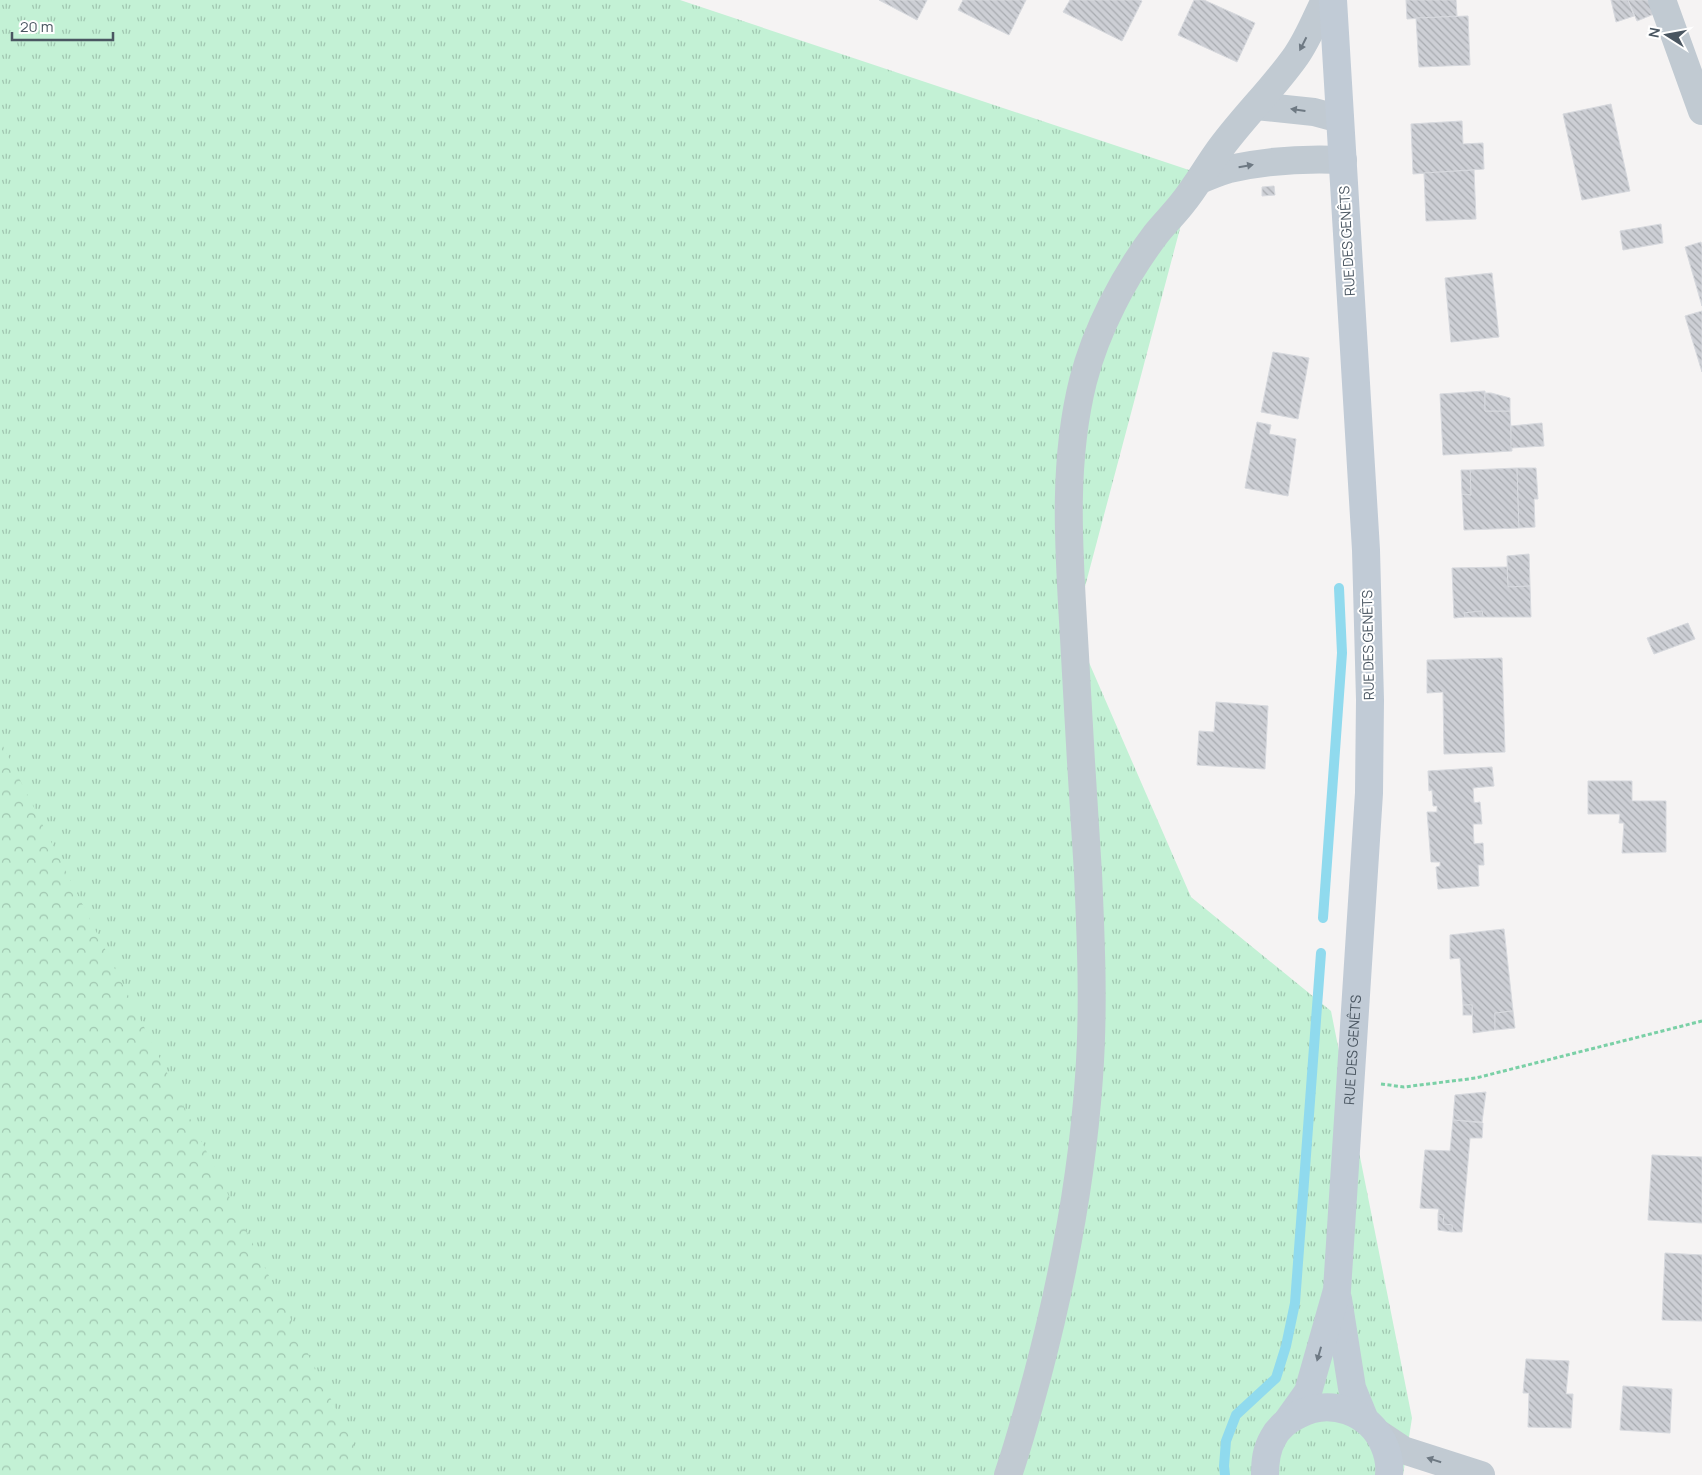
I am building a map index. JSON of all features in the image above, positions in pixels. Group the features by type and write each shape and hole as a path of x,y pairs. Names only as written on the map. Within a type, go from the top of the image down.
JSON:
{"main road":[{"name":"RUE DES GENÊTS","path":"1265,1475 1265,1457 1273,1437 1308,1392 1337,1290 1369,793 1370,700 1366,550 1333,0"},
{"name":"RUE DES GENÊTS","path":"1337,1290 1352,1388 1387,1452 1389,1475"},
{"path":"1288,1420 1307,1410 1329,1406 1348,1410 1372,1427"}],"street":[{"path":"1008,1475 1018,1446 1056,1300 1082,1155 1089,1075 1092,983 1088,868 1071,598 1068,502 1070,459 1075,420 1087,370 1101,329 1126,277 1156,234 1200,180 1218,152 1298,53 1325,0"},
{"path":"1662,0 1702,111"},
{"path":"1256,106 1314,112 1340,119"},
{"path":"1200,180 1227,170 1250,165 1283,161 1342,160"},
{"path":"1372,1427 1404,1450 1481,1475"}],"path":[{"path":"1351,1080 1404,1087 1476,1078 1702,1020"}],"green space":[{"path":"0,0 680,0 1195,172 1074,628 1191,897 1331,1011 1412,1418 1403,1475 0,1475"},
{"path":"0,740 369,1475 0,1475"}],"building":[{"path":"879,0 927,0 917,20"},
{"path":"963,0 1026,0 1009,35 958,10"},
{"path":"1070,0 1142,1 1122,41 1063,12"},
{"path":"1194,0 1204,0 1255,23 1237,62 1178,35"},
{"path":"1406,0 1456,0 1457,16 1407,19"},
{"path":"1611,0 1628,0 1634,16 1616,22"},
{"path":"1628,0 1649,0 1654,14 1637,21"},
{"path":"1468,16 1470,65 1419,67 1416,18"},
{"path":"1611,104 1630,191 1582,200 1563,114"},
{"path":"1462,121 1463,144 1483,143 1484,169 1413,174 1411,124"},
{"path":"1474,170 1476,219 1426,221 1424,173"},
{"path":"1274,186 1275,195 1262,196 1262,187"},
{"path":"1661,224 1663,243 1623,250 1620,231"},
{"path":"1701,242 1702,247 1702,306 1685,247"},
{"path":"1492,273 1499,337 1451,342 1445,278"},
{"path":"1702,311 1702,372 1685,316"},
{"path":"1273,352 1309,358 1298,419 1261,412"},
{"path":"1485,391 1485,411 1510,411 1512,451 1443,455 1440,394"},
{"path":"1485,393 1510,398 1510,411 1485,411"},
{"path":"1257,422 1271,425 1269,434 1296,439 1288,496 1245,488"},
{"path":"1542,423 1544,446 1511,448 1511,426"},
{"path":"1517,468 1519,528 1464,530 1462,494 1471,495 1470,470"},
{"path":"1517,468 1536,468 1538,499 1534,499 1535,527 1519,528"},
{"path":"1461,470 1470,470 1471,495 1462,494"},
{"path":"1529,554 1530,586 1508,587 1507,556"},
{"path":"1507,567 1508,587 1530,586 1531,617 1483,617 1482,611 1464,613 1465,617 1454,618 1452,568"},
{"path":"1482,611 1483,617 1465,617 1464,613"},
{"path":"1688,623 1695,639 1654,654 1647,638"},
{"path":"1502,658 1505,752 1444,754 1443,692 1427,693 1427,660"},
{"path":"1216,702 1268,706 1265,769 1197,765 1199,731 1214,732"},
{"path":"1492,767 1494,786 1473,788 1474,803 1480,802 1482,824 1473,824 1474,844 1483,843 1484,865 1478,865 1479,886 1438,889 1436,867 1440,866 1440,862 1431,862 1427,812 1437,812 1437,806 1433,806 1432,790 1429,791 1428,771"},
{"path":"1588,781 1632,781 1632,801 1666,801 1666,852 1622,853 1624,823 1619,823 1620,814 1588,814"},
{"path":"1504,929 1513,1011 1495,1013 1495,1030 1473,1033 1472,1005 1463,1005 1460,958 1450,959 1450,935"},
{"path":"1463,1005 1472,1005 1472,1015 1463,1015"},
{"path":"1513,1011 1515,1028 1495,1030 1495,1013"},
{"path":"1486,1092 1482,1122 1453,1120 1455,1095"},
{"path":"1453,1120 1483,1123 1482,1138 1470,1138 1462,1232 1452,1232 1452,1225 1443,1224 1444,1215 1438,1214 1439,1209 1420,1208 1425,1150 1450,1151"},
{"path":"1652,1155 1702,1157 1702,1223 1648,1220"},
{"path":"1438,1214 1444,1215 1443,1224 1452,1225 1452,1232 1438,1230"},
{"path":"1665,1253 1702,1255 1702,1321 1662,1320"},
{"path":"1526,1359 1569,1361 1566,1394 1573,1394 1571,1428 1528,1427 1529,1393 1523,1393"},
{"path":"1623,1386 1672,1389 1670,1433 1620,1430"}],"waterway":[{"path":"1323,918 1342,653 1339,588"},
{"path":"1225,1475 1226,1441 1236,1415 1276,1378 1286,1346 1295,1303 1321,953"}]}
